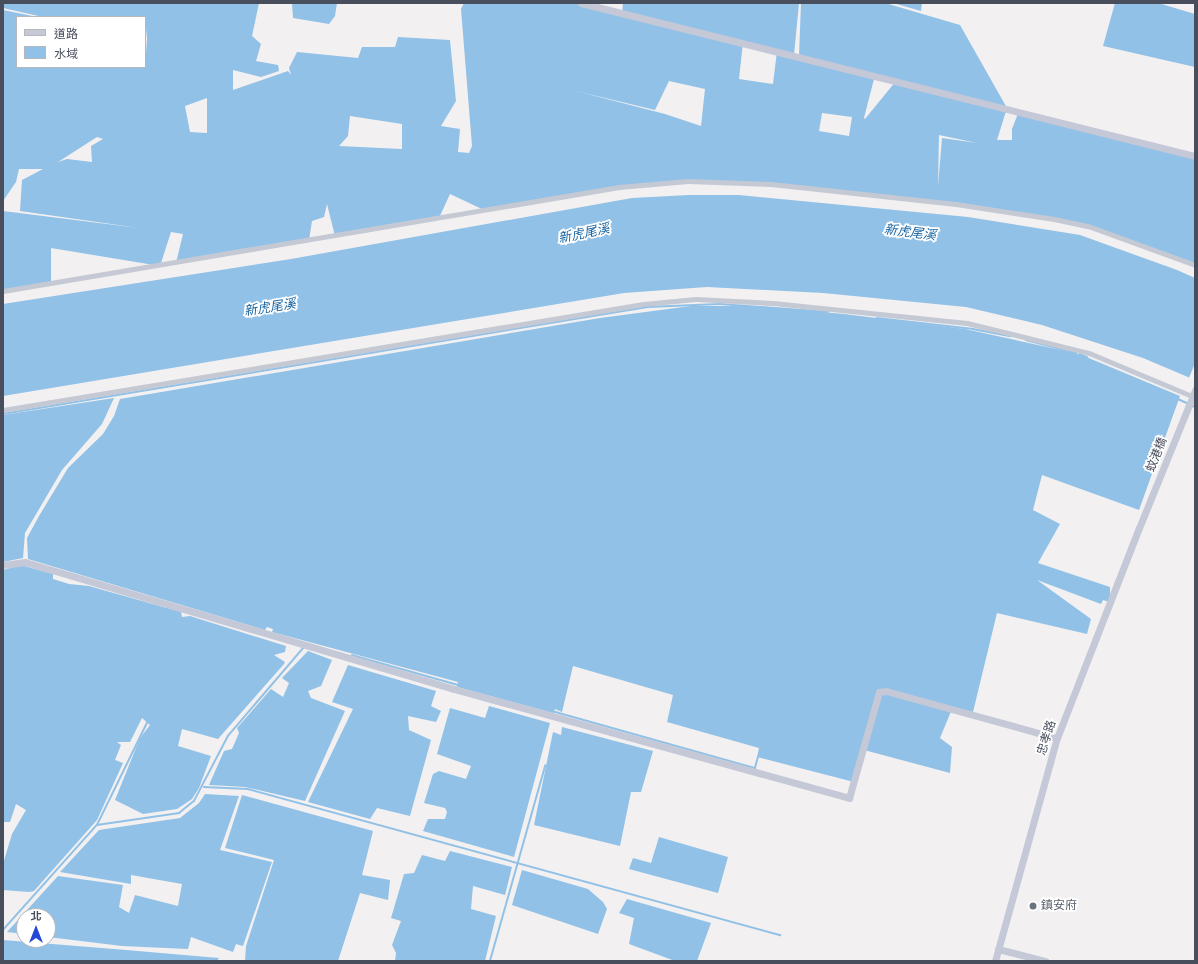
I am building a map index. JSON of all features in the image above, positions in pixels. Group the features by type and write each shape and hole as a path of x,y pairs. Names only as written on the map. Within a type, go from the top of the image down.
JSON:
{"street":[{"path":"581,3 1195,156"},
{"path":"3,291 619,188 688,181 771,184 956,204 1054,219 1088,226 1195,265"},
{"path":"3,410 643,304 696,299 773,303 966,323 1089,353 1195,398"},
{"name":"蚊港橋","path":"1139,528 1195,390"},
{"name":"忠孝路","path":"995,961 1057,738 1139,528"},
{"path":"3,565 25,562 454,689 849,798 879,692 886,691 1057,738"},
{"path":"998,949 1045,961"}],"water":[{"path":"3,3 259,3 252,36 261,44 256,61 278,65 279,71 261,77 233,70 233,90 288,71 291,75 289,68 297,52 358,58 362,47 395,47 398,37 450,40 456,101 441,126 460,129 458,152 469,153 472,146 461,9 464,3 581,3 622,13 623,3 799,3 794,55 799,56 801,3 885,3 960,25 1007,108 997,140 1012,140 1012,129 1019,111 1195,156 1195,265 1083,225 937,202 808,188 697,181 622,187 484,210 450,194 439,218 335,236 327,204 324,217 312,221 309,240 176,263 183,234 171,232 160,266 51,248 51,284 3,292 3,211 139,228 20,211 22,180 43,169 19,169 16,182 3,201 3,10 32,16 16,16 16,68 146,68 146,16 39,16 3,8","holes":["743,42 777,51 773,84 739,79","875,75 896,81 865,119","669,81 705,89 701,126 665,114 576,91 655,110","207,98 207,133 190,132 185,106","822,113 852,117 849,136 819,131","350,116 402,124 402,149 339,146 348,136","939,135 977,143 942,138 938,186","97,137 103,139 91,146 92,162 67,159 58,162"]},
{"path":"292,3 337,3 335,16 329,24 293,18"},
{"path":"893,3 922,3 921,11"},
{"path":"1115,3 1158,3 1195,14 1195,67 1103,46"},
{"name":"新虎尾溪","path":"689,195 739,195 968,217 1080,235 1177,270 1195,278 1195,380 1143,358 1042,325 966,307 823,293 707,287 624,293 3,396 3,304 291,259 632,198"},
{"path":"691,306 752,306 844,314 965,329 1079,354 1180,396 1139,510 1042,475 1033,510 1060,524 1038,563 1110,587 1110,602 1103,600 1101,604 1037,580 1091,619 1087,634 997,613 973,712 952,709 940,738 952,747 950,773 864,750 854,782 757,757 759,748 667,722 673,695 573,666 562,712 555,709 553,713 457,687 458,682 272,632 273,629 267,627 265,630 28,559 27,538 39,516 68,468 103,434 114,416 120,399 600,318"},
{"path":"114,398 102,424 62,470 25,533 23,558 3,562 3,415"},
{"path":"21,565 53,574 53,579 69,584 89,586 181,612 182,617 190,616 286,646 285,652 274,655 285,662 284,664 218,739 182,729 178,746 211,756 199,788 192,799 177,809 143,814 115,800 140,738 150,725 142,718 130,742 117,742 121,745 115,760 123,763 97,820 34,891 29,892 3,890 3,864 12,834 26,810 16,804 10,822 3,822 3,570"},
{"path":"308,651 332,660 321,686 308,691 311,698 345,711 305,801 245,787 209,785 224,751 232,749 239,733 237,728 271,689 283,697 289,683 282,678"},
{"path":"348,665 436,691 431,706 441,711 436,722 408,716 409,730 431,740 410,816 377,808 370,819 308,802 353,709 332,702"},
{"path":"489,706 550,723 514,857 423,831 428,819 445,819 447,812 445,808 424,803 433,774 439,771 466,779 471,766 437,754 450,708 485,718"},
{"path":"562,727 653,751 641,792 631,792 620,846 534,825 553,732 561,735"},
{"path":"205,794 239,796 220,850 272,862 243,946 236,944 233,952 191,937 188,949 122,946 56,938 56,908 29,908 58,876 123,885 119,907 129,913 135,895 178,906 182,884 131,875 131,884 60,872 99,830 180,818 199,803"},
{"path":"242,795 373,831 362,875 390,880 388,900 360,893 338,961 245,961 246,946 274,860 225,848"},
{"path":"659,837 728,857 718,893 629,869 633,858 651,863"},
{"path":"450,851 512,867 505,895 473,886 471,909 496,916 485,961 395,961 396,953 392,945 401,921 391,918 404,874 414,873 422,855 445,861"},
{"path":"522,870 588,889 603,902 607,909 598,934 512,905"},
{"path":"627,899 711,923 697,961 675,961 629,944 634,918 619,913"},
{"path":"16,922 16,933 7,932"},
{"path":"3,940 16,941 16,948 56,948 56,944 219,958 217,961 3,961"}],"pier":[{"path":"1195,363 1195,382 1189,378"}],"waterway":[{"path":"3,414 647,307 720,304 828,312"},
{"path":"877,318 973,329 1010,336"},
{"path":"1026,340 1076,353"},
{"path":"1080,354 1087,357"},
{"path":"1178,399 1187,403"},
{"path":"1191,405 1195,407"},
{"path":"97,825 179,813 194,801 228,736 304,647"},
{"path":"352,655 458,685"},
{"path":"552,711 755,768 758,757"},
{"path":"3,930 97,825 147,723"},
{"path":"490,961 545,766"},
{"path":"204,787 248,789 780,935"}],"place":[{"name":"鎮安府","path":"1033,906"}]}
